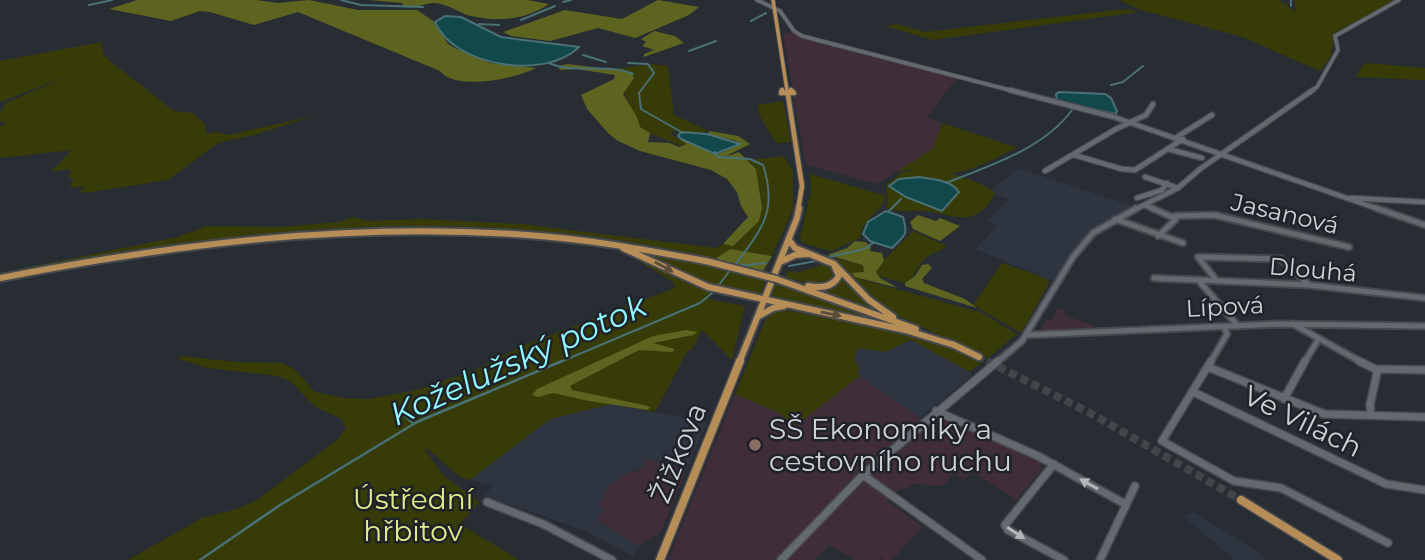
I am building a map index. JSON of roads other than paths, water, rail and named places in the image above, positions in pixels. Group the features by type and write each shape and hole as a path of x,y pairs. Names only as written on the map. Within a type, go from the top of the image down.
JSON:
{"main road":[{"name":"Žižkova","path":"660,560 797,218 802,186 773,0"},
{"path":"779,92 787,92"},
{"path":"0,278 147,250 274,235 417,229 528,233 611,243 706,261 795,284 910,327 979,357"},
{"path":"528,233 629,250 693,282 905,330 954,345"},
{"path":"789,240 795,248"},
{"path":"785,248 826,260 839,272 834,283 815,287 795,284"},
{"path":"785,248 795,248 826,260 873,303 910,327"},
{"path":"780,262 808,254"},
{"path":"742,295 756,303 757,317 776,307 794,307"},
{"path":"1241,500 1338,560"}],"street":[{"path":"757,0 774,8 796,33 1104,114 1180,138 1425,225"},
{"path":"781,560 863,474 1017,346 1027,335 1079,248 1093,233 1178,188 1321,83 1338,50 1335,36 1399,0"},
{"path":"1045,171 1146,116 1153,104"},
{"path":"1074,155 1131,170 1139,169 1212,115"},
{"path":"1168,149 1202,158"},
{"path":"1145,177 1178,188"},
{"path":"1137,198 1162,190 1167,183"},
{"path":"1345,198 1424,203"},
{"path":"1145,205 1176,219 1158,236"},
{"name":"Jasanová","path":"1214,215 1217,208"},
{"name":"Jasanová","path":"1174,216 1214,215 1349,247"},
{"path":"1115,219 1183,243"},
{"path":"1217,281 1198,257 1282,259 1309,285"},
{"name":"Dlouhá","path":"1154,278 1309,285 1425,298"},
{"path":"1199,281 1238,326"},
{"path":"1293,323 1318,340 1375,369 1425,370"},
{"name":"Lípová","path":"1027,335 1293,323 1425,326"},
{"path":"1224,327 1227,334 1162,441 1234,481 1281,488 1388,543"},
{"path":"1284,399 1285,393 1318,340"},
{"path":"1208,367 1327,415 1425,417"},
{"path":"1371,415 1370,405 1377,373 1375,369"},
{"name":"Ve Vilách","path":"1193,392 1396,488 1425,490"},
{"path":"936,411 1054,464 1125,504"},
{"path":"1054,464 1005,525 1008,530 1064,560"},
{"path":"863,474 982,560"},
{"path":"1100,560 1135,486"},
{"path":"488,502 543,524 612,560"}],"water":[{"path":"445,16 461,17 501,37 579,47 564,57 545,64 501,64 460,49 445,37 435,22"},
{"path":"1056,94 1105,94 1111,98 1116,114 1057,101"},
{"path":"681,132 707,134 740,144 715,154 681,139 678,136"},
{"path":"919,177 946,183 959,192 942,211 906,197 889,186 899,179"},
{"path":"886,211 903,217 905,228 903,237 892,248 870,241 863,234 868,222"}],"waterway":[{"path":"89,5 112,0"},
{"name":"Koželužský potok","path":"341,0 361,5 423,7"},
{"path":"563,2 571,0"},
{"path":"1291,0 1291,6"},
{"path":"521,20 555,6"},
{"path":"751,21 766,13"},
{"path":"479,24 499,25"},
{"path":"689,51 716,41"},
{"name":"Koželužský potok","path":"583,55 606,62"},
{"path":"549,63 569,68 612,69 633,74"},
{"name":"Koželužský potok","path":"628,63 648,64 654,73 639,93 641,109 683,133"},
{"path":"1111,85 1123,82 1143,66"},
{"path":"946,183 1031,146 1060,124 1072,110"},
{"name":"Koželužský potok","path":"715,152 718,157 750,159 763,165 767,181 769,195 765,219 735,265"},
{"path":"889,211 901,199"},
{"path":"825,258 864,249 873,243"},
{"path":"789,266 816,261"},
{"path":"736,266 766,263"},
{"name":"Koželužský potok","path":"718,286 731,269"},
{"name":"Koželužský potok","path":"558,363 700,303 712,293"},
{"name":"Koželužský potok","path":"414,424 562,361"},
{"path":"397,409 414,424"},
{"name":"Koželužský potok","path":"200,560 280,505 414,424"}],"tunnel":[{"path":"979,357 990,363"},
{"path":"987,361 1092,414 1241,500"}],"place":[{"name":"SŠ Ekonomiky a cestovního ruchu","path":"755,445"}],"park label":[{"name":"Ústřední hřbitov","path":"413,515"}]}
